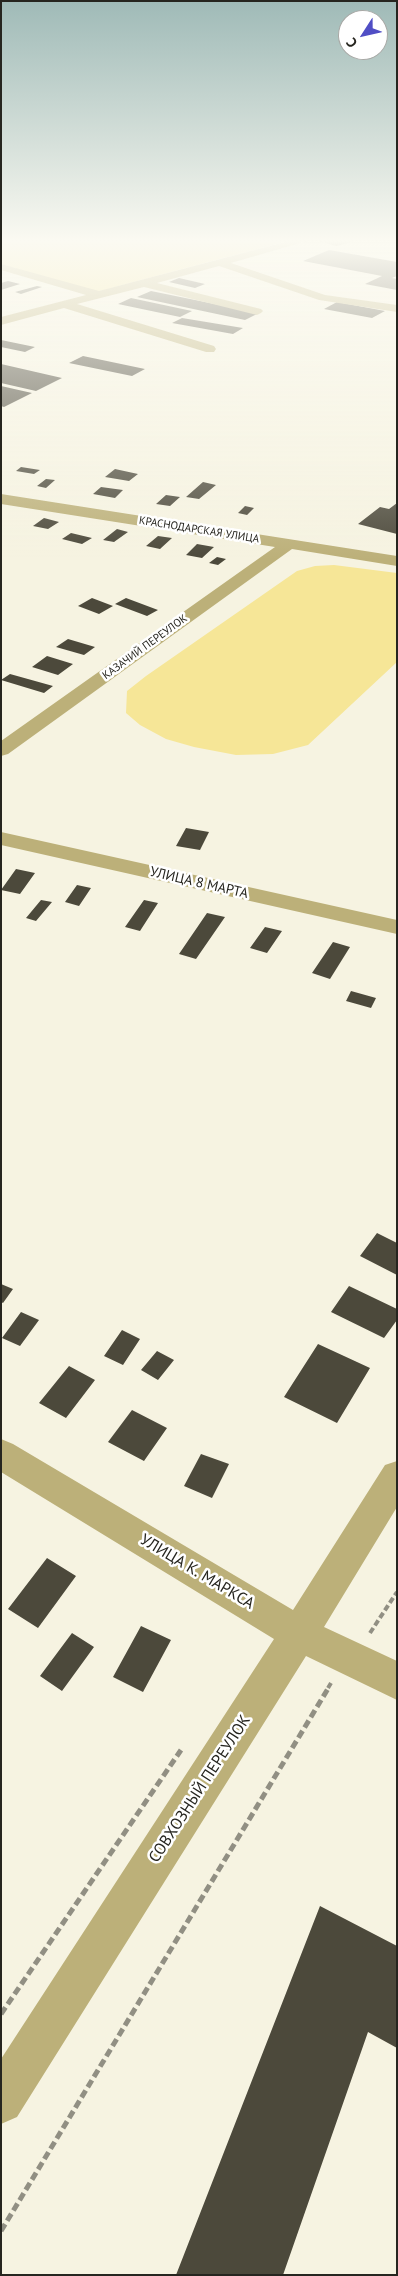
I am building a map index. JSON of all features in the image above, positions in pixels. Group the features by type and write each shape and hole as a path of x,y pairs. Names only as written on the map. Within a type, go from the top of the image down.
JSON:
{"street":[{"path":"204,347 210,349"},
{"name":"КРАСНОДАРСКАЯ УЛИЦА","path":"1,499 397,561"},
{"name":"КАЗАЧИЙ ПЕРЕУЛОК","path":"1,750 289,544"},
{"name":"УЛИЦА 8 МАРТА","path":"1,838 397,927"},
{"name":"УЛИЦА К. МАРКСА","path":"1,1454 299,1634 377,1671"},
{"name":"СОВХОЗНЫЙ ПЕРЕУЛОК","path":"1,2101 299,1634 397,1476"}],"path":[{"path":"1,2230 328,1687 377,1671 397,1592"},
{"path":"1,2014 184,1747"}],"shaded area":[{"path":"334,565 397,573 397,662 308,745 273,754 236,755 194,747 166,739 140,725 126,713 127,691 146,676 297,571 315,566"}],"building":[{"path":"2,347 35,347 25,352"},
{"path":"83,356 145,369 132,376 69,363"},
{"path":"1,364 62,378 36,391 1,383"},
{"path":"1,386 32,393 4,407 1,406"},
{"path":"21,467 40,470 34,474 16,471"},
{"path":"115,469 138,474 129,481 105,477"},
{"path":"46,479 55,480 46,488 37,486"},
{"path":"203,482 216,485 199,499 186,497"},
{"path":"101,487 123,490 115,498 93,494"},
{"path":"166,495 180,497 170,506 156,504"},
{"path":"397,503 397,534 358,524 380,507 389,509"},
{"path":"245,506 254,508 247,515 238,513"},
{"path":"44,518 59,522 48,529 33,526"},
{"path":"117,529 128,532 114,542 103,540"},
{"path":"71,533 92,538 82,544 62,539"},
{"path":"158,536 172,538 160,549 146,546"},
{"path":"197,544 214,547 202,558 186,555"},
{"path":"217,557 226,559 218,565 209,563"},
{"path":"92,598 113,606 99,614 78,606"},
{"path":"126,598 158,610 147,616 115,604"},
{"path":"68,639 95,647 84,655 56,647"},
{"path":"47,656 73,664 58,675 32,667"},
{"path":"10,674 53,686 44,693 1,680"},
{"path":"186,828 209,832 200,850 176,846"},
{"path":"16,869 35,873 20,894 1,890"},
{"path":"77,885 91,888 79,906 65,902"},
{"path":"41,900 52,902 36,921 26,918"},
{"path":"144,900 158,903 140,931 125,927"},
{"path":"207,913 225,917 196,959 179,954"},
{"path":"265,927 282,931 267,953 250,948"},
{"path":"333,942 350,947 330,979 312,973"},
{"path":"351,991 376,998 371,1008 346,1001"},
{"path":"377,1233 397,1243 397,1275 360,1256"},
{"path":"1,1284 13,1289 3,1303 1,1302"},
{"path":"349,1286 397,1309 397,1320 384,1338 331,1312"},
{"path":"21,1312 39,1320 20,1346 2,1338"},
{"path":"122,1330 140,1339 123,1365 104,1356"},
{"path":"318,1344 370,1368 337,1423 284,1397"},
{"path":"157,1351 174,1360 158,1380 141,1370"},
{"path":"69,1366 95,1380 66,1418 39,1403"},
{"path":"132,1410 167,1428 144,1461 108,1442"},
{"path":"201,1454 229,1464 212,1498 184,1486"},
{"path":"47,1558 76,1576 38,1628 8,1609"},
{"path":"141,1626 171,1640 143,1692 113,1677"},
{"path":"72,1633 94,1647 62,1691 40,1676"},
{"path":"320,1906 397,1946 397,2048 368,2032 283,2275 176,2275"}]}
